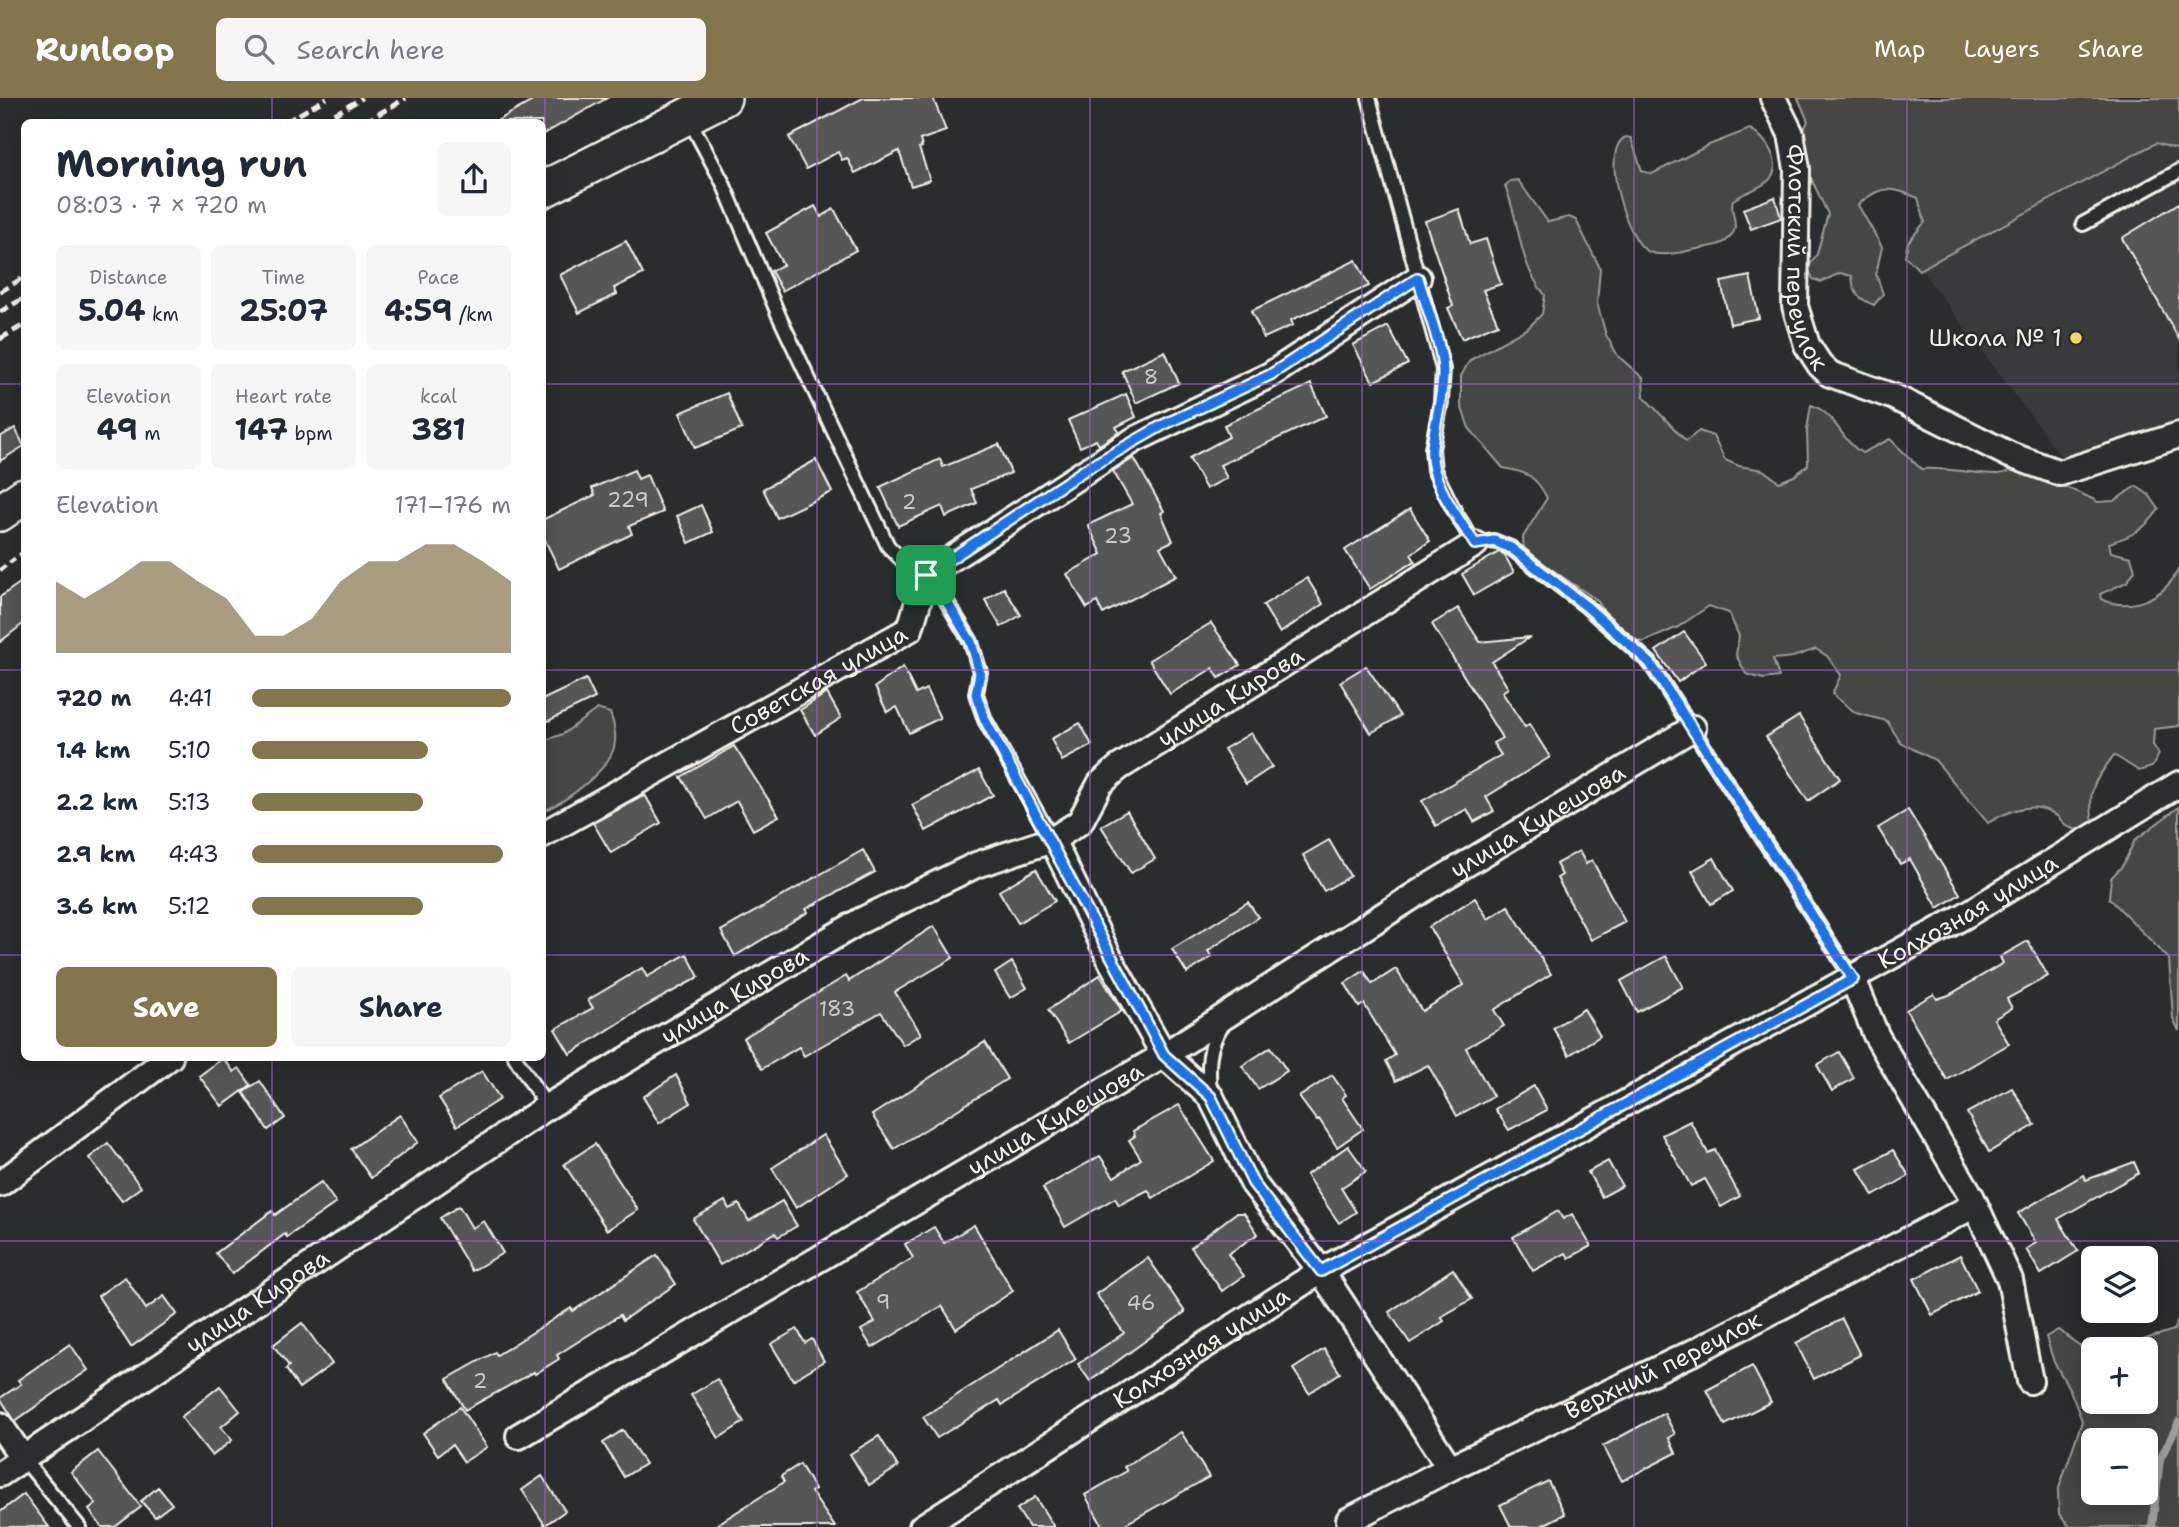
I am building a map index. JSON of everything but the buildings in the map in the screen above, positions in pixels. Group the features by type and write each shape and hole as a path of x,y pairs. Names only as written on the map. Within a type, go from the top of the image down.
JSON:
{"main road":[{"path":"546,188 723,98"},
{"path":"0,513 21,498"}],"street":[{"name":"Флотский переулок","path":"1773,98 1791,134 1797,169 1795,306 1807,345 1820,365 1830,373 1894,397 2010,455 2060,473 2179,435"},
{"path":"926,575 1086,469 1163,425 1270,375 1418,278"},
{"name":"улица Кирова","path":"0,1474 547,1107 862,920 976,865 1052,840 1080,822 1100,784 1118,768 1475,544"},
{"name":"Советская улица","path":"546,833 910,629 926,575"},
{"name":"улица Кулешова","path":"519,1436 1164,1055 1426,888 1693,728"},
{"name":"Колхозная улица","path":"922,1527 1321,1271 1966,915 2179,784"},
{"path":"1052,840 1111,961 1164,1055 1211,1097 1253,1183 1321,1271 1450,1468"},
{"path":"1853,979 1876,1035 1975,1205 2010,1280 2030,1381"},
{"path":"0,1184 165,1061"},
{"name":"Верхний переулок","path":"1343,1524 1450,1468 1696,1351 1975,1205"},
{"path":"0,1425 22,1457"}],"lane":[{"path":"1369,98 1443,369 1441,401 1432,449 1434,470 1456,514 1475,544 1494,541 1511,548 1587,607 1650,663 1853,979"},
{"path":"688,118 723,183 779,316 888,546 903,561 926,575 941,592 971,642 980,673 976,694 985,720 1052,840"},
{"path":"2083,224 2179,171"},
{"path":"1211,1097 1210,1051 1218,1031 1232,1013"},
{"path":"518,1061 547,1107"},
{"path":"22,1457 79,1527"}],"path":[{"path":"0,570 21,554"}],"shaded area":[{"path":"1798,98 2179,98 2179,150 2156,143 1919,270 1905,256 1908,242 1925,222 1918,198 1893,190 1873,194 1858,205 1882,247 1876,274 1883,294 1874,305 1858,295 1852,276 1840,273 1821,282 1813,279 1808,268 1817,254 1828,214 1796,147 1808,121"},
{"name":"Школа № 1","path":"2179,115 2179,414 2174,427 2063,459 1919,267"},
{"path":"1750,129 1767,145 1775,167 1768,181 1733,200 1735,227 1731,236 1716,245 1668,254 1649,252 1641,245 1632,232 1619,196 1615,176 1618,145 1626,137 1631,138 1642,171 1652,174 1709,145"},
{"path":"1518,180 1548,222 1569,217 1576,220 1600,268 1597,303 1606,335 1618,356 1643,378 1644,397 1686,441 1699,431 1713,436 1725,460 1739,466 1763,470 1779,482 1794,476 1808,465 1807,429 1811,405 1826,414 1848,441 1862,453 1890,439 1921,469 1997,474 2018,470 2059,484 2098,502 2114,501 2136,486 2149,495 2159,509 2149,522 2125,538 2109,543 2111,552 2131,557 2135,570 2127,582 2100,594 2101,599 2113,603 2147,600 2166,587 2179,568 2179,726 2154,729 2153,745 2159,754 2152,767 2139,771 2114,755 2094,786 2091,801 2093,822 2082,831 2066,825 2051,812 2034,808 2010,812 1988,823 1935,760 1901,743 1887,721 1856,713 1832,694 1841,675 1827,656 1816,649 1793,657 1773,659 1779,677 1763,679 1746,674 1736,655 1739,636 1729,613 1709,606 1678,627 1644,642 1630,640 1611,622 1597,600 1524,551 1523,537 1547,498 1530,476 1503,468 1469,428 1461,405 1461,376 1470,360 1528,328 1542,314 1545,295 1524,256 1505,186 1510,181"},
{"path":"597,709 610,713 615,739 613,750 606,763 581,788 546,810 546,740 563,734"},
{"path":"2179,807 2179,1031 2173,1018 2169,959 2109,898 2111,878 2123,865 2135,840"},
{"path":"2179,1317 2179,1527 2070,1527 2059,1514 2058,1491 2082,1421 2070,1390 2054,1362 2046,1337 2058,1330 2081,1346 2081,1414 2158,1414 2158,1337 2152,1337 2174,1330"}],"waterway":[{"path":"2152,1527 2160,1459 2179,1422"}],"railway":[{"path":"291,119 327,98"},
{"path":"326,119 362,98"},
{"path":"370,119 406,98"},
{"path":"0,292 21,279"},
{"path":"0,312 21,300"},
{"path":"0,339 21,327"}],"place":[{"name":"Школа № 1","path":"2076,338"}],"route":[{"path":"1418,278 1443,369 1441,401 1432,449 1434,470 1456,514 1475,544 1494,541 1511,548 1587,607 1650,663 1853,979 1321,1271 1253,1183 1211,1097 1164,1055 1111,961 1052,840 985,720 976,694 980,673 971,642 941,592 926,575 1134,440 1270,375 1418,278"}]}
